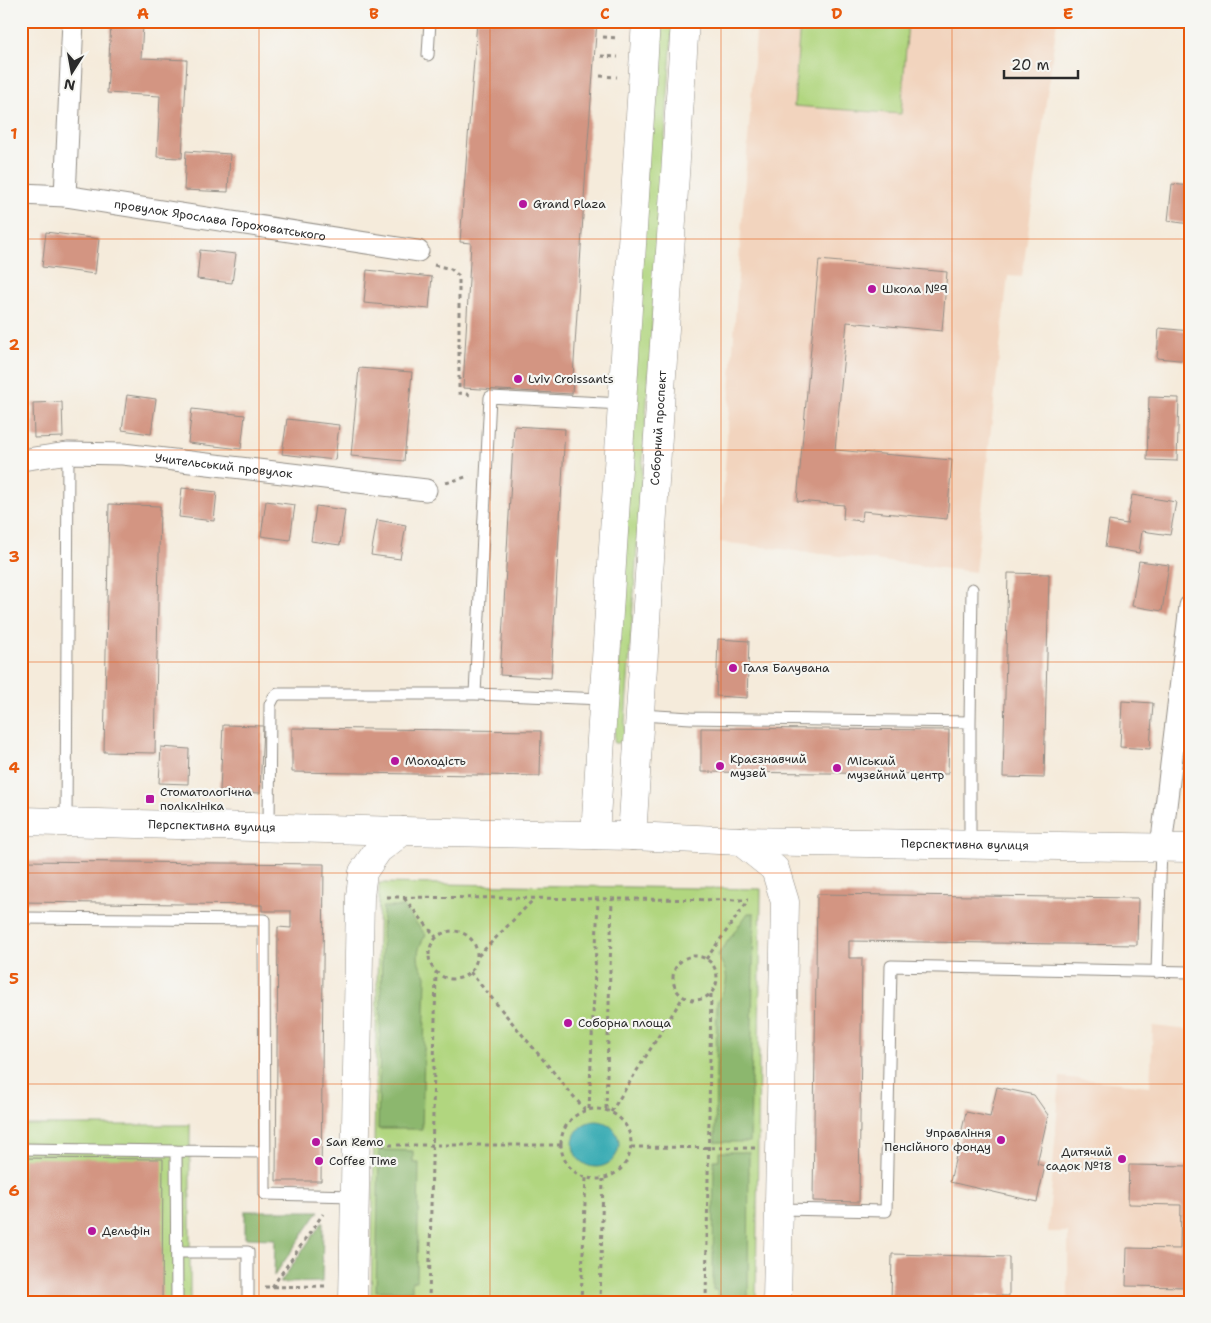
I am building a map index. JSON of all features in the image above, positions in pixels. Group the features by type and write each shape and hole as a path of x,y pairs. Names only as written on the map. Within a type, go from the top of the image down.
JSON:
{"main road":[{"path":"595,835 646,21"},
{"name":"Соборний проспект","path":"632,836 685,21"},
{"name":"Перспективна вулиця","path":"21,821 403,831"},
{"path":"362,1301 355,1196 360,896 363,872 378,850 403,831 632,836 740,841 775,869 785,902 777,1302"},
{"name":"Перспективна вулиця","path":"740,841 1190,848"}],"street":[{"path":"65,196 73,21"},
{"name":"провулок Ярослава Гороховатського","path":"21,194 65,196 418,251"},
{"name":"Учительський провулок","path":"21,460 68,453 123,454 426,490"},
{"path":"1161,848 1164,810 1190,606"}],"lane":[{"path":"428,55 430,21"},
{"path":"475,694 490,397 622,404"},
{"path":"66,822 68,453"},
{"path":"970,844 972,589"},
{"path":"269,827 270,705 278,694 475,694 604,699"},
{"path":"640,715 691,718 970,722"},
{"path":"1157,972 1161,848"},
{"path":"21,918 264,920 265,1194 355,1196"},
{"path":"779,1209 886,1211 891,966 1190,972"},
{"path":"21,1149 264,1152"},
{"path":"176,1151 177,1302"},
{"path":"178,1252 248,1252 248,1301"}],"path":[{"path":"603,37 619,38"},
{"path":"601,56 618,57"},
{"path":"600,76 617,77"},
{"path":"418,251 423,260 430,264 451,269 459,276 459,393 490,397"},
{"path":"426,490 486,470"},
{"path":"378,897 748,900 706,959"},
{"path":"404,898 436,937"},
{"path":"477,957 534,899"},
{"path":"587,1109 598,899"},
{"path":"606,1109 612,900"},
{"path":"451,930 459,931 473,940 477,957 475,965 470,972 457,978 442,976 436,972 429,959 431,944 436,937 443,932 451,930"},
{"path":"699,956 712,964 717,976 715,988 711,994 698,1000 684,997 678,992 672,978 674,970 684,958 699,956"},
{"path":"429,1301 436,972"},
{"path":"470,972 587,1109"},
{"path":"706,1302 711,994"},
{"path":"611,1112 684,997"},
{"path":"587,1109 606,1109 622,1120 630,1134 630,1156 623,1167 614,1175 603,1180 586,1178 575,1173 563,1157 561,1145 566,1125 573,1117 587,1109"},
{"path":"374,1144 561,1145"},
{"path":"631,1147 758,1148"},
{"path":"581,1302 586,1178"},
{"path":"600,1302 603,1180"},
{"path":"272,1287 328,1206"},
{"path":"248,1288 327,1286"},
{"path":"248,1301 327,1300"},
{"path":"362,1301 473,1302"}],"shaded area":[{"name":"Школа №9","path":"757,21 1057,21 1022,277 1008,276 975,572 720,542"},
{"name":"Дитячий садок №18","path":"1153,1026 1190,1030 1190,1302 1068,1302 1068,1232 1048,1232 1060,1077 1150,1086"}],"green space":[{"path":"654,21 673,21 624,738 619,743 614,743"},
{"path":"800,21 908,21 901,114 794,106"},
{"name":"Соборна площа","path":"379,883 761,889 756,1302 371,1302"},
{"path":"383,907 403,907 426,935 420,945 418,955 422,970 426,975 422,1129 378,1129"},
{"path":"748,913 754,913 750,1142 715,1142 717,1002 726,984 726,974 717,956"},
{"name":"Дельфін","path":"21,1125 190,1125 190,1302 21,1302"},
{"path":"379,1150 413,1151 413,1163 419,1163 417,1281 412,1281 412,1291 376,1291"},
{"path":"719,1152 749,1152 748,1297 718,1296 717,1290 713,1290 714,1160 719,1160"},
{"path":"245,1211 319,1211 274,1276 275,1239 245,1238"},
{"path":"323,1221 322,1282 280,1283"}],"water":[{"path":"596,1121 609,1125 615,1131 619,1144 615,1157 609,1163 596,1167 583,1163 577,1157 573,1144 577,1131 583,1125"}],"building":[{"name":"Grand Plaza","path":"477,21 597,21 572,394 463,388 471,243 460,242"},
{"path":"111,23 143,25 141,58 187,60 182,158 157,157 160,96 107,93"},
{"path":"186,151 230,154 228,192 184,190"},
{"path":"1172,184 1190,186 1190,224 1168,221"},
{"path":"46,232 99,239 95,274 42,267"},
{"path":"200,250 236,254 232,283 197,279"},
{"path":"819,260 947,272 942,331 847,322 835,450 952,460 947,519 863,511 862,521 843,519 844,505 797,501"},
{"path":"367,270 432,277 429,309 364,303"},
{"path":"1159,328 1190,331 1190,361 1157,358"},
{"path":"359,368 412,372 404,461 351,456"},
{"path":"127,395 156,399 151,434 122,430"},
{"path":"1149,397 1179,398 1177,461 1147,460"},
{"path":"62,402 63,437 34,438 33,403"},
{"path":"192,409 245,415 241,449 188,443"},
{"path":"287,419 339,425 335,460 282,454"},
{"path":"514,426 565,429 551,678 500,675"},
{"path":"182,488 217,492 214,521 179,517"},
{"path":"1132,495 1176,502 1170,535 1142,531 1139,553 1105,547 1109,521 1127,524"},
{"path":"266,501 295,505 290,540 261,536"},
{"path":"109,504 160,506 155,753 104,752"},
{"path":"316,506 345,510 340,545 311,541"},
{"path":"21,512 26,512 23,619 21,619"},
{"path":"377,520 406,525 400,559 371,555"},
{"path":"1139,561 1169,565 1162,611 1132,606"},
{"path":"1008,573 1049,574 1044,778 1003,777"},
{"name":"Галя Балувана","path":"718,639 749,641 747,698 716,696"},
{"path":"1122,701 1153,703 1150,749 1120,747"},
{"path":"223,725 263,726 260,793 220,791"},
{"path":"292,728 541,731 540,776 292,772"},
{"path":"701,728 949,730 948,774 701,772"},
{"path":"161,747 189,749 188,784 159,783"},
{"path":"21,861 324,864 321,1181 276,1181 278,927 291,928 291,911 262,911 262,905 21,902"},
{"path":"817,894 1138,898 1137,945 849,941 849,958 862,958 859,1202 813,1201"},
{"path":"1188,894 1190,894 1190,939 1187,939"},
{"name":"Управління Пенсійного фонду","path":"997,1087 1034,1095 1048,1115 1037,1164 1045,1166 1037,1202 950,1182 966,1112 990,1117"},
{"name":"Дельфін","path":"23,1158 163,1159 162,1302 22,1302"},
{"path":"1129,1165 1190,1166 1190,1287 1126,1286 1127,1248 1180,1249 1181,1205 1128,1204"},
{"path":"892,1254 1009,1257 1009,1296 977,1295 977,1302 891,1302"}],"place":[{"name":"Grand Plaza","path":"523,204"},
{"name":"Школа №9","path":"872,289"},
{"name":"Lviv Croissants","path":"518,379"},
{"name":"Галя Балувана","path":"733,668"},
{"name":"Молодість","path":"395,761"},
{"name":"Краєзнавчий музей","path":"720,766"},
{"name":"Міський музейний центр","path":"837,768"},
{"name":"Стоматологічна поліклініка","path":"150,799"},
{"name":"Соборна площа","path":"568,1023"},
{"name":"Управління Пенсійного фонду","path":"1001,1140"},
{"name":"San Remo","path":"316,1142"},
{"name":"Дитячий садок №18","path":"1122,1159"},
{"name":"Coffee Time","path":"319,1161"},
{"name":"Дельфін","path":"92,1231"}]}
